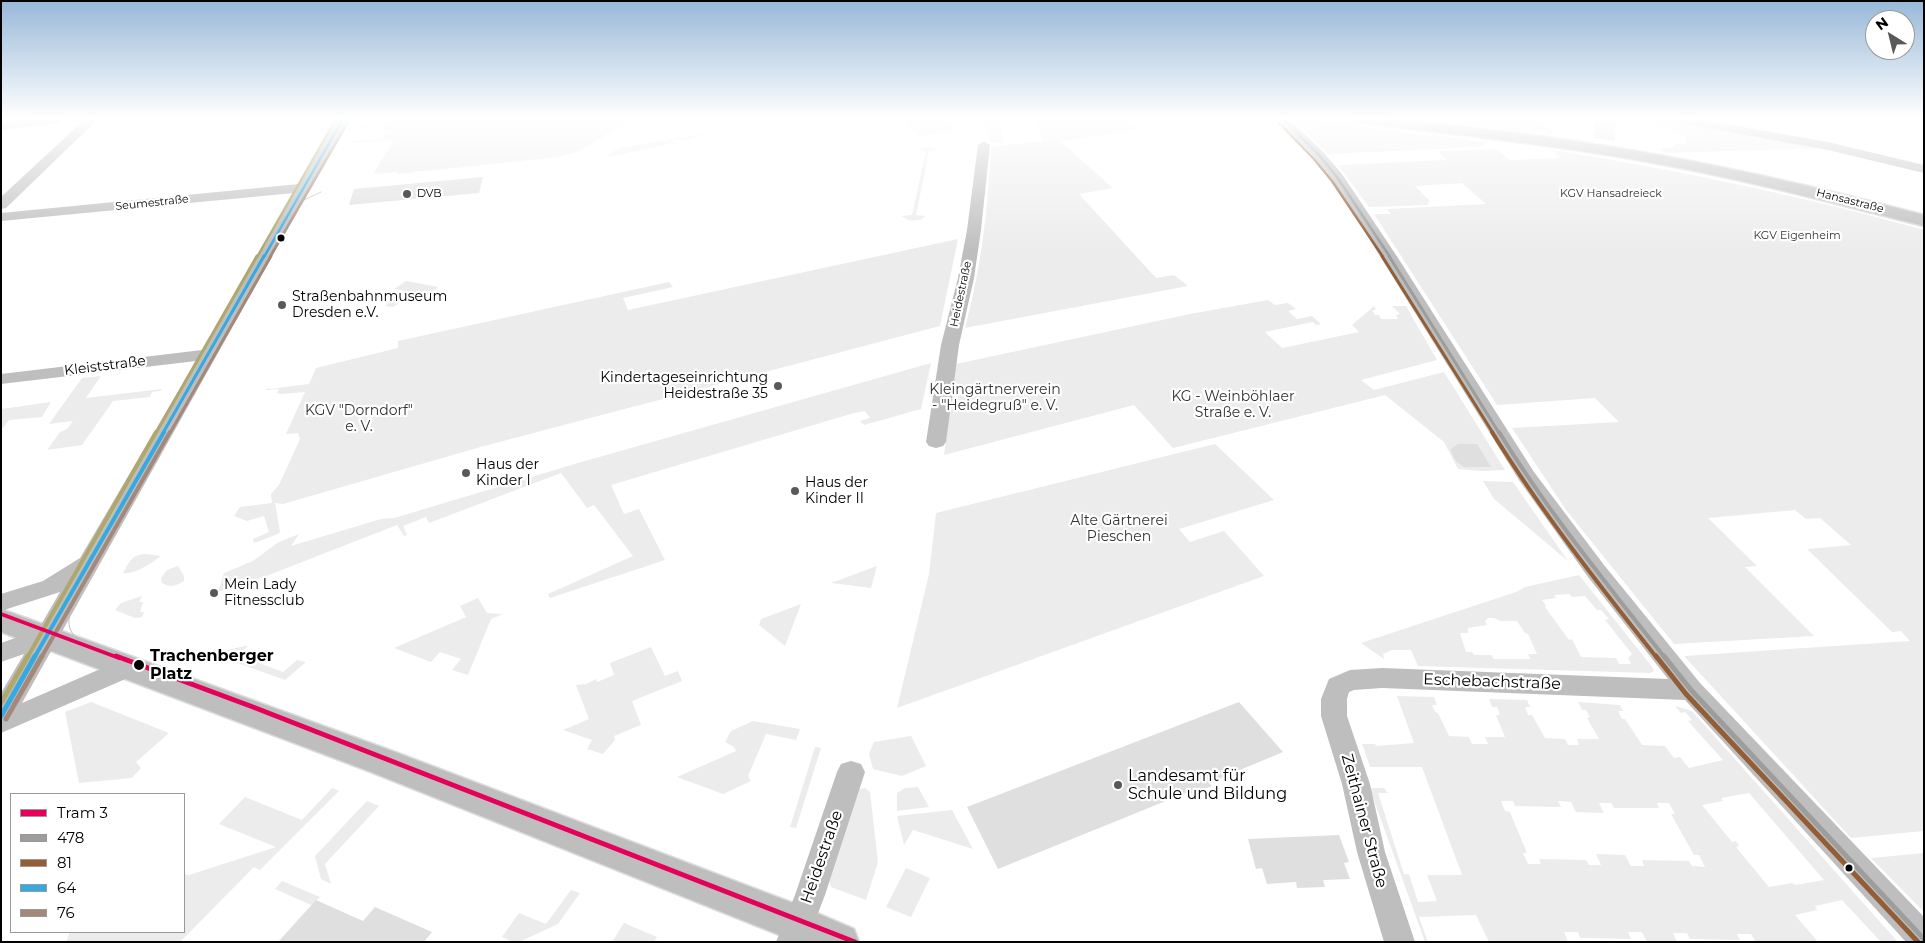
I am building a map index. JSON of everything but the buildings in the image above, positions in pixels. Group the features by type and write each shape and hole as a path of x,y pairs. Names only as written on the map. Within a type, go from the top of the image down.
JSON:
{"main road":[{"name":"Hansastraße","path":"1676,163 1771,182 1924,221"},
{"path":"1,620 383,762 795,933 840,942"}],"street":[{"path":"1,205 45,163"},
{"path":"1,716 317,163"},
{"name":"Heidestraße","path":"936,442 950,345 966,278 974,230 982,163"},
{"path":"1326,163 1337,177 1391,259 1526,476 1596,571 1691,690 1924,939"},
{"path":"1899,163 1924,169"},
{"name":"Seumestraße","path":"1,217 303,188"},
{"name":"Kleiststraße","path":"1,379 208,354"},
{"path":"1,603 51,586 67,577 91,558"},
{"path":"1,653 45,637"},
{"path":"1,723 128,667"},
{"name":"Eschebachstraße","path":"1334,699 1338,686 1350,680 1382,678 1691,690"},
{"name":"Zeithainer Straße","path":"1334,699 1334,716 1356,784 1371,852 1400,942"},
{"name":"Heidestraße","path":"795,933 810,895 851,772"}],"green space":[{"path":"379,163 501,163 397,174 398,172 374,174"},
{"path":"923,163 927,163 916,215 925,216 918,220 911,220 902,216 912,215"},
{"path":"990,163 1085,163 1113,188 1079,194 1156,278 1174,275 1188,286 965,328 971,306 983,239"},
{"path":"1381,163 1629,163 1785,195 1924,230 1924,831 1851,838 1684,656 1910,641 1901,631 1892,632 1807,549 1851,545 1820,518 1806,519 1795,510 1708,518 1757,566 1745,567 1814,636 1674,644 1566,510 1512,428 1619,422 1595,398 1497,405 1374,214 1391,214 1387,209 1486,204 1462,183 1415,186 1430,201 1427,205 1369,207 1338,165"},
{"name":"KGV \"Dorndorf\" e. V.","path":"958,239 940,326 484,446 283,504 275,503 280,532 254,543 253,539 269,532 264,516 247,521 234,516 240,507 272,503 271,494 279,485 300,439 298,433 286,434 305,392 281,394 277,393 279,389 266,390 267,388 309,384 316,368 398,348 398,341 669,282 673,287 623,298 628,310"},
{"path":"406,281 438,287 419,301 405,299 393,307 385,306 405,291 394,289"},
{"path":"1268,300 1275,305 1288,303 1296,309 1288,311 1297,319 1312,316 1321,324 1316,325 1313,322 1265,332 1282,348 1359,332 1352,325 1374,306 1376,310 1372,310 1381,319 1398,319 1396,315 1400,314 1392,306 1406,306 1437,360 1361,380 1374,390 1444,372 1505,470 1458,469 1444,442 1385,395 1173,448 1134,405 944,455 956,364 1190,314"},
{"path":"931,363 921,409 864,425 860,421 870,418 865,411 854,413 611,485 624,514 639,509 665,560 550,598 548,594 633,556 594,505 587,508 561,473 429,523 426,517 403,526 407,535 404,536 397,525 238,587 238,585 218,592 224,573 253,561 277,543 299,534 291,546"},
{"path":"101,376 86,398 162,389 152,392 150,397 113,401 82,445 47,450 60,432 67,429 73,421 49,424 82,378"},
{"path":"51,402 42,417 9,420 1,430 1,409"},
{"name":"Alte Gärtnerei Pieschen","path":"1215,444 1274,500 1179,529 1190,542 1224,531 1264,576 897,708 929,574 936,513"},
{"path":"1483,481 1513,482 1568,561 1494,499"},
{"path":"147,554 161,556 138,570 123,573 135,557"},
{"path":"178,566 184,576 184,581 173,586 162,583 161,578 167,570"},
{"path":"877,566 871,588 831,583"},
{"path":"1579,575 1654,671 1650,673 1418,666 1411,650 1392,650 1383,654 1384,659 1361,643 1516,592 1525,587","holes":["1569,594 1572,597 1585,596 1597,610 1601,610 1609,619 1605,620 1632,654 1628,658 1631,664 1619,664 1616,658 1581,657 1572,639 1569,640 1542,600 1556,598 1554,595","1488,618 1500,621 1517,621 1525,633 1528,634 1537,654 1528,654 1530,659 1494,659 1491,655 1474,655 1472,652 1466,652 1460,633 1468,633 1468,628 1487,625 1485,621"]},
{"path":"142,596 139,602 143,602 140,612 144,612 142,617 135,618 115,610 121,603"},
{"path":"478,598 487,613 503,614 491,619 468,675 452,670 461,659 440,652 431,662 394,648 466,617 460,606"},
{"path":"801,604 785,646 759,625 761,619"},
{"path":"248,646 238,655 283,672 297,660 306,662 285,680 218,656 223,651"},
{"path":"651,647 665,676 678,671 682,681 632,701 641,725 614,736 615,740 603,754 587,749 592,740 563,730 589,719 576,685 586,684 596,679 597,682 614,675 610,663"},
{"path":"1397,696 1434,697 1437,705 1432,705 1449,736 1469,737 1472,744 1488,744 1485,737 1505,737 1496,715 1500,715 1497,707 1492,707 1489,699 1527,700 1530,707 1525,707 1528,715 1532,715 1545,738 1565,739 1568,745 1579,745 1577,739 1599,739 1587,718 1590,717 1586,710 1582,710 1578,702 1620,705 1623,711 1618,711 1622,719 1625,719 1642,745 1665,746 1674,758 1680,757 1689,768 1723,760 1688,721 1692,720 1685,712 1681,713 1675,706 1692,711 1898,942 1881,942 1842,900 1815,906 1817,910 1795,915 1818,942 1756,942 1751,934 1737,934 1740,940 1690,939 1687,933 1673,933 1677,942 1647,942 1642,932 1628,932 1631,939 1580,938 1578,932 1564,932 1568,942 1489,942 1476,915 1419,917 1428,942 1425,942 1371,792 1372,788 1384,788 1388,793 1378,793 1404,874 1409,874 1418,902 1437,901 1427,875 1462,875 1422,767 1370,767 1362,744 1375,744 1376,746 1414,743","holes":["1749,793 1824,880 1769,887 1736,847 1739,846 1736,841 1732,842 1702,805 1723,801 1721,798","1501,801 1513,801 1515,806 1561,807 1558,801 1571,802 1576,812 1604,813 1599,803 1611,803 1614,808 1659,808 1657,803 1669,803 1675,814 1671,814 1694,855 1699,855 1705,867 1692,866 1689,861 1642,860 1644,866 1631,866 1625,855 1596,854 1601,865 1589,865 1586,860 1539,859 1541,864 1528,864 1523,853 1527,853 1510,812 1505,811"]},
{"path":"91,702 169,733 136,762 141,768 132,778 79,783 65,712"},
{"path":"753,721 800,729 796,740 766,734 748,776 751,781 723,794 677,777 736,751 734,747 725,742 731,731"},
{"path":"911,736 926,766 902,776 873,769 869,754 874,742"},
{"path":"815,747 821,748 796,828 790,827"},
{"path":"918,787 929,807 897,811 897,793 905,788"},
{"path":"332,788 339,791 260,870 254,867 180,942 66,942 70,933 185,933 185,874 189,875 276,847 219,824 245,797 302,820"},
{"path":"865,788 870,792 878,862 866,900 831,887 829,880 858,789"},
{"path":"367,801 379,806 325,864 331,884 321,879 315,856"},
{"path":"952,810 973,849 913,830 904,845 897,816"},
{"path":"1924,853 1924,912 1871,858"},
{"path":"906,868 930,878 911,917 886,907"},
{"path":"282,881 320,897 311,905 275,889"},
{"path":"571,890 580,893 558,924 519,942 513,942 502,937 519,913 546,924"},
{"path":"624,923 657,937 654,942 612,942"}],"tram line":[{"path":"82,644 72,633 69,622 69,616 76,596 293,210 304,200 321,192"},
{"path":"73,579 168,416"},
{"path":"1,599 22,594 53,582 80,563"},
{"path":"1,608 45,594 73,579"},
{"path":"68,653 55,634 54,621 56,612 73,579"},
{"name":"3","path":"1,614 253,707 855,942"}],"transit line":[{"path":"1,703 311,163"},
{"name":"64","path":"1,716 318,163"},
{"name":"76","path":"6,719 325,163"},
{"name":"81","path":"1317,163 1332,181 1385,261 1521,479 1591,575 1686,694 1918,942"},
{"name":"478","path":"1326,163 1337,177 1390,258 1526,476 1596,571 1691,690 1924,939"}],"place":[{"name":"DVB","path":"407,194"},
{"name":"Straßenbahnmuseum Dresden e.V.","path":"282,305"},
{"name":"Kindertageseinrichtung Heidestraße 35","path":"778,386"},
{"name":"Haus der Kinder I","path":"466,473"},
{"name":"Haus der Kinder II","path":"795,491"},
{"name":"Mein Lady Fitnessclub","path":"214,593"},
{"name":"Trachenberger Platz","path":"139,665"},
{"name":"Landesamt für Schule und Bildung","path":"1118,785"}],"park label":[{"name":"KGV Hansadreieck","path":"1611,194"},
{"name":"KGV Eigenheim","path":"1797,236"},
{"name":"Kleingärtnerverein - \"Heidegruß\" e. V.","path":"995,398"},
{"name":"KG - Weinböhlaer Straße e. V.","path":"1233,406"}]}
